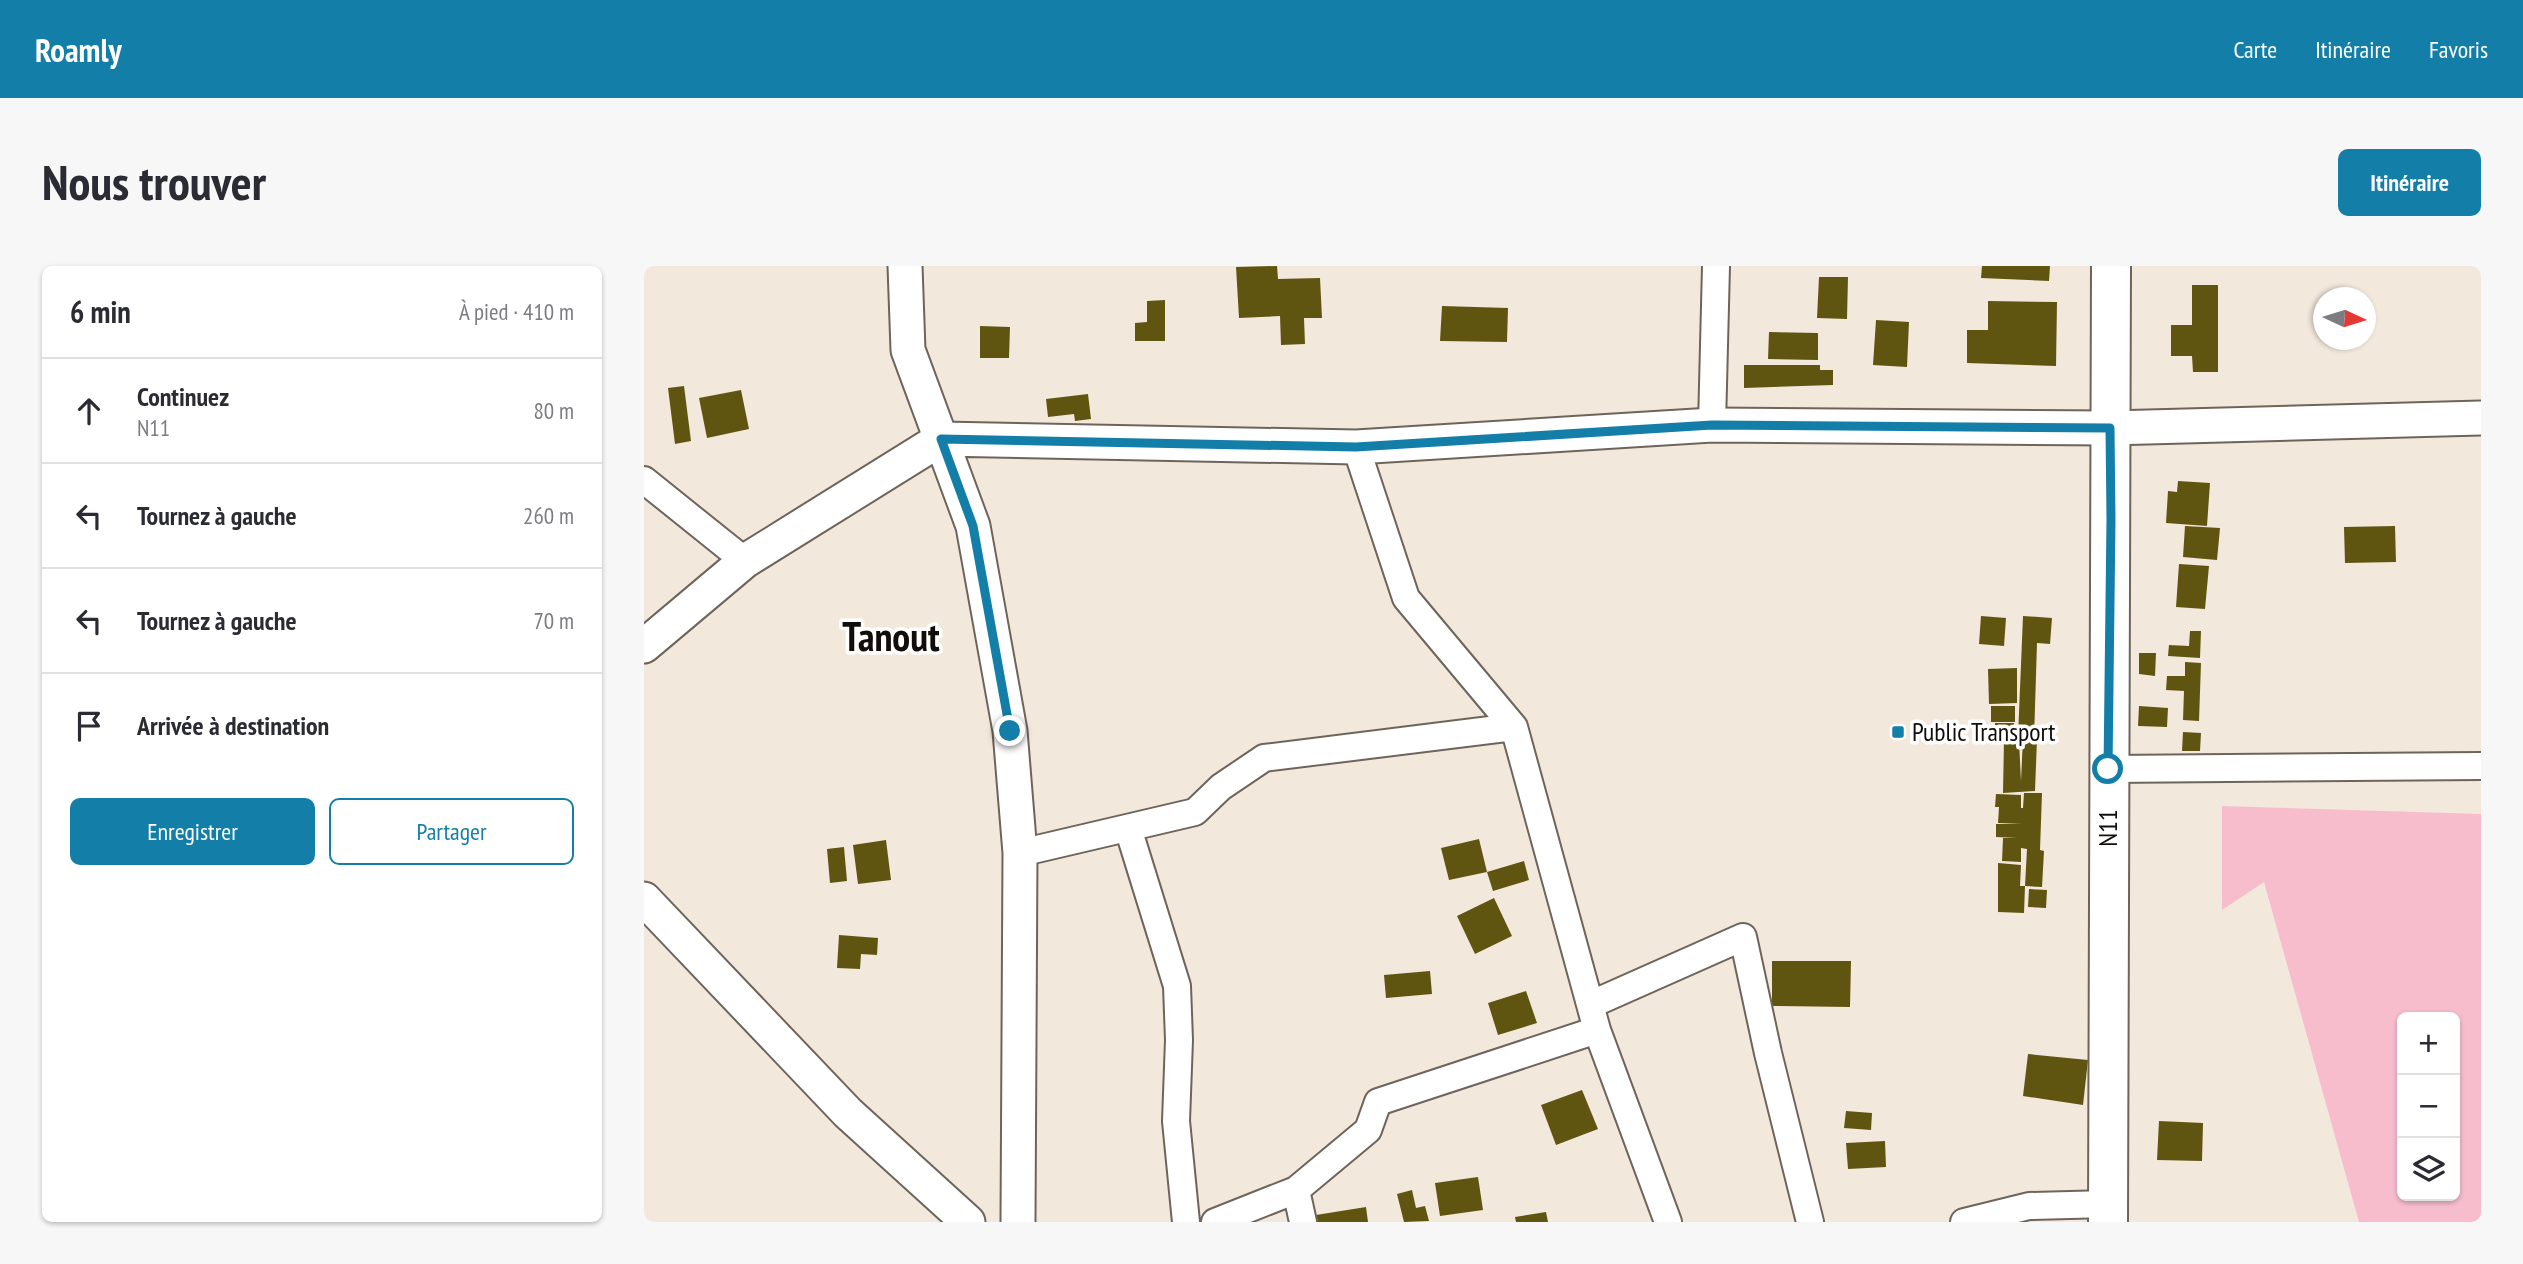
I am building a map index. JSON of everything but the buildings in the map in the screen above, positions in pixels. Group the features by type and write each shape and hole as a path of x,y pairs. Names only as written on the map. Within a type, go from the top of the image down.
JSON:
{"main road":[{"name":"N11","path":"2108,1213 2111,266"}],"street":[{"path":"905,266 908,350 973,526 1010,731 1020,853 1018,1222"},
{"path":"1712,425 1716,266"},
{"path":"644,646 745,561 941,439 1356,447 1712,425 2110,428 2481,418"},
{"path":"1356,447 1406,598 1514,727 1597,1030 1668,1222"},
{"path":"644,480 745,561"},
{"path":"1020,853 1195,812 1221,787 1264,758 1514,727"},
{"path":"2108,769 2481,766"},
{"path":"1128,828 1177,986 1180,1040 1176,1121 1186,1222"},
{"path":"644,899 848,1113 968,1222"},
{"path":"1592,1004 1743,937 1768,1053 1810,1222"},
{"path":"1215,1222 1296,1190 1368,1130 1378,1102 1597,1030"},
{"path":"1296,1190 1303,1222"},
{"path":"1964,1222 2029,1206 2108,1213"}],"shaded area":[{"path":"2222,806 2481,814 2481,1222 2359,1222 2264,882 2222,910"}],"place":[{"name":"Public Transport","path":"1898,732"}],"district":[{"name":"Tanout","path":"891,637"}],"route":[{"path":"1010,731 973,526 941,439 1356,447 1712,425 2110,428 2108,769"}]}
